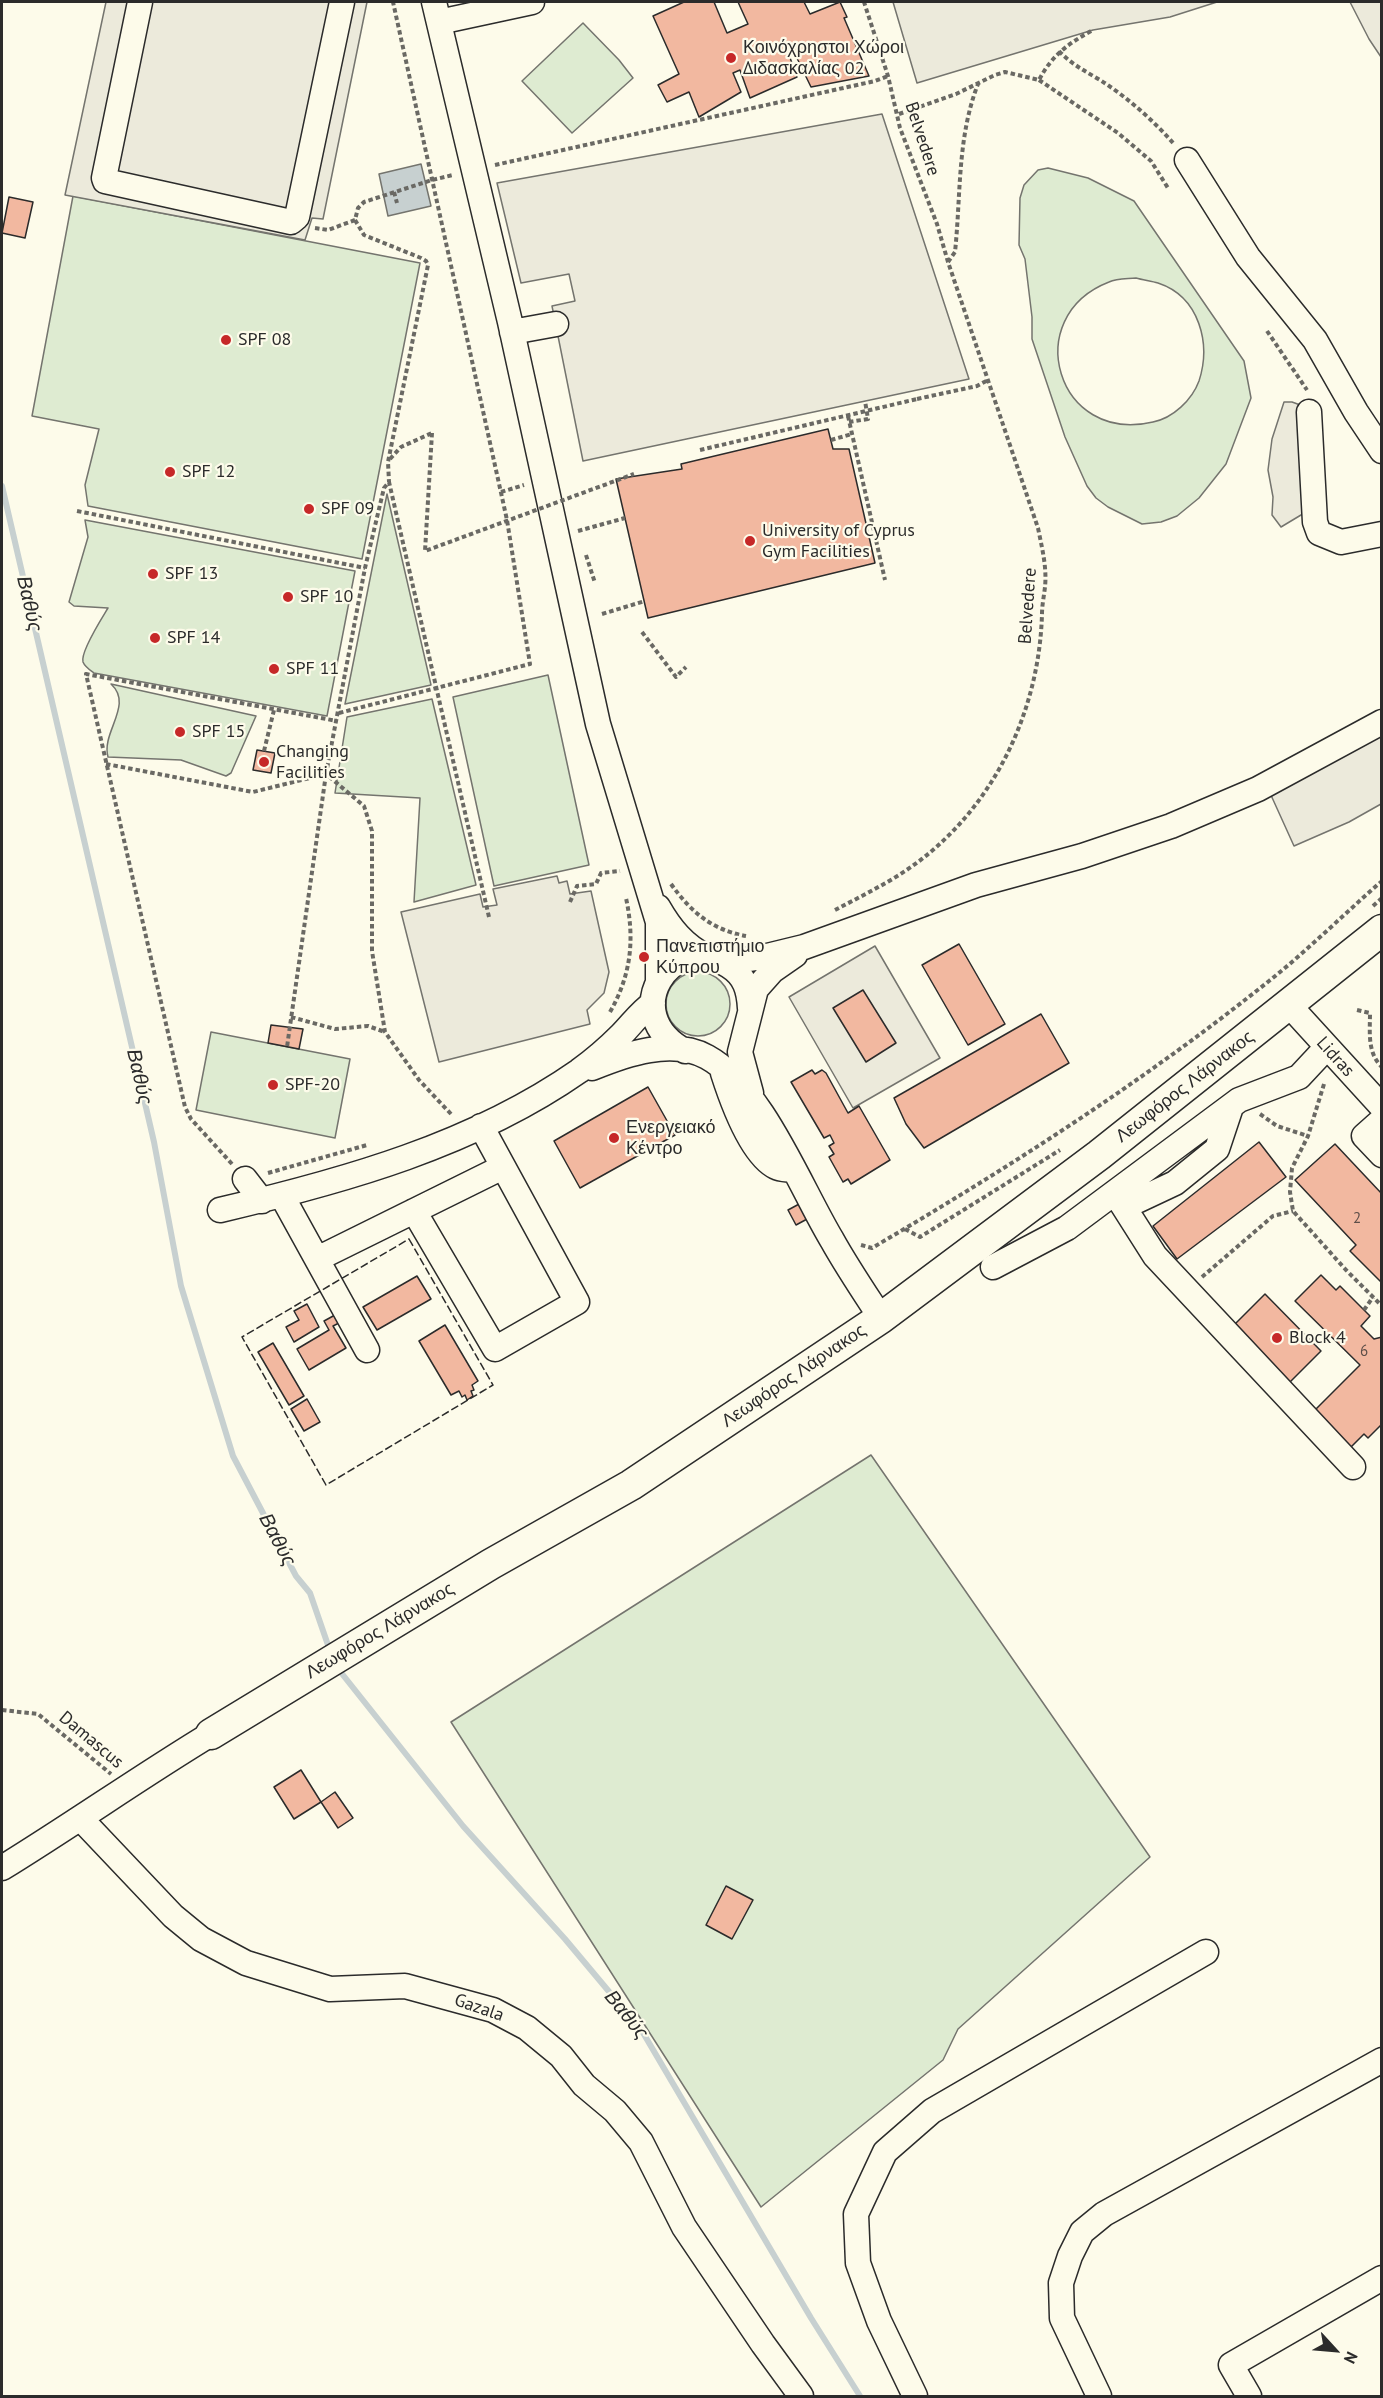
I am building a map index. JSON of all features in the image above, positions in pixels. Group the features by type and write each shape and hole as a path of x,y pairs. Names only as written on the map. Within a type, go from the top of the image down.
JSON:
{"main road":[{"name":"Λεωφόρος Λάρνακος","path":"211,1734 473,1575 631,1485 881,1318 1099,1155 1382,930"}],"street":[{"path":"140,2 105,181 295,221 342,2"},
{"path":"532,2 437,12 463,173 512,332 598,724 658,922 654,1018 661,1032 671,1043 722,1068 739,1083 761,1114 831,1239 881,1318"},
{"path":"1187,160 1248,257 1315,340 1356,412 1382,451"},
{"path":"512,332 556,324"},
{"path":"1309,412 1315,522 1318,534 1341,542 1382,534"},
{"path":"220,1210 272,1198 380,1167 481,1126 541,1095 596,1058 623,1034 655,992 667,970 679,962 692,957 715,960 763,957 813,944 957,891 1082,856 1171,826 1258,789 1382,722"},
{"path":"570,1077 597,1066 657,1048 714,1053 727,1047 739,1037 749,1016 750,994 745,981 736,970 688,945 669,925 645,882"},
{"path":"761,1114 748,1086 740,1052 756,989 772,971 813,944"},
{"name":"Lidras","path":"1289,1005 1382,1107"},
{"path":"993,1267 1120,1200 1235,1104 1299,1077 1331,1051"},
{"path":"722,1068 736,1112 758,1148 771,1164 778,1168 794,1170"},
{"path":"1382,1120 1364,1136 1382,1155"},
{"path":"414,1211 495,1349 577,1302 481,1126"},
{"path":"317,1259 503,1167"},
{"path":"245,1179 272,1198 317,1259 367,1350"},
{"path":"1120,1200 1155,1256 1353,1467"},
{"name":"Λεωφόρος Λάρνακος","path":"127,1788 211,1734"},
{"path":"2,1868 127,1788"},
{"name":"Gazala","path":"81,1819 173,1916 201,1940 246,1963 330,1989 405,1986 493,2010 527,2028 561,2056 584,2085 615,2111 641,2142 684,2227 801,2397"},
{"path":"915,2397 879,2321 858,2263 856,2214 885,2152 932,2111 1206,1952"},
{"path":"1099,2397 1062,2318 1061,2283 1070,2256 1082,2232 1104,2214 1379,2069"},
{"path":"1249,2397 1231,2365 1382,2278"}],"path":[{"path":"339,713 530,664 507,520 393,2"},
{"name":"Belvedere","path":"831,912 900,874 945,838 988,790 1010,750 1029,698 1041,631 1042,599 1045,588 1045,559 1038,528 948,262 938,224 900,128 899,114 864,2"},
{"path":"1039,80 1059,51 1093,30"},
{"path":"1059,51 1068,60 1101,81 1161,130 1187,160"},
{"path":"899,114 925,106 1005,72 1039,80 1119,134 1151,161 1168,188"},
{"path":"489,917 389,482 388,462 428,265 426,261 364,235 355,220 357,208 364,202 432,180 875,81 888,76"},
{"path":"948,262 955,252 963,134 967,114 978,83"},
{"path":"394,192 397,203"},
{"path":"295,221 309,228 328,230 355,220"},
{"path":"700,450 923,399 977,386 988,381"},
{"path":"849,422 868,419 865,401"},
{"path":"848,416 885,580"},
{"path":"388,462 396,450 432,433 425,551 634,474"},
{"path":"831,440 852,434"},
{"path":"287,1047 326,774 364,568 384,488 389,482"},
{"path":"568,493 571,503"},
{"path":"77,511 364,568"},
{"path":"576,523 578,532 625,518"},
{"path":"602,614 645,600"},
{"path":"642,632 676,677 686,667"},
{"path":"337,722 86,674 185,1107 191,1119 245,1179 378,1142"},
{"path":"264,751 274,710"},
{"path":"106,764 253,792 326,774"},
{"path":"326,774 364,806 372,831 372,951 385,1032 419,1080 451,1114"},
{"path":"570,902 577,886 596,884 601,873 620,872"},
{"path":"855,1238 863,1247 872,1248 934,1212 1088,1115 1271,979 1382,881"},
{"path":"606,1019 619,997 628,973 632,931 645,882 714,927 754,937"},
{"path":"1357,1010 1370,1013 1370,1045 1377,1062 1382,1067"},
{"path":"291,1017 334,1029 368,1026 385,1032"},
{"path":"1331,1051 1308,1136 1292,1168 1290,1192 1293,1211 1382,1306"},
{"path":"1235,1104 1277,1125 1308,1136"},
{"path":"443,1118 459,1111"},
{"path":"1188,1289 1273,1216 1293,1211"},
{"path":"1364,1310 1373,1297"},
{"name":"Damascus","path":"2,1710 38,1714 127,1788"}],"green space":[{"path":"583,23 633,78 572,133 522,81"},
{"path":"1048,168 1088,178 1134,201 1244,361 1251,398 1226,464 1199,498 1177,516 1161,522 1142,524 1108,507 1096,498 1087,486 1065,437 1032,339 1032,317 1025,259 1019,245 1020,198 1024,185 1038,170","holes":["1136,278 1158,283 1184,299 1193,310 1199,323 1204,352 1199,381 1192,395 1181,407 1168,417 1153,422 1120,424 1093,415 1073,397 1061,374 1058,348 1064,322 1081,299 1109,282"]},
{"name":"SPF 08","path":"73,196 420,263 362,559 88,506 85,485 99,429 32,416"},
{"path":"387,494 431,685 345,704"},
{"path":"85,520 355,571 327,716 94,673 89,670 83,662 83,657 92,635 108,608 74,606 69,602 88,537"},
{"path":"548,675 589,865 494,886 453,697"},
{"name":"SPF 15","path":"111,684 256,716 231,773 226,776 181,760 108,757 107,748 119,701 117,692"},
{"path":"432,699 476,885 414,902 420,798 335,793 347,717"},
{"path":"698,972 716,978 724,986 730,1004 724,1022 716,1030 698,1036 680,1030 672,1022 666,1004 672,986 680,978"},
{"name":"SPF-20","path":"211,1032 350,1059 335,1138 196,1110"},
{"path":"871,1455 1150,1857 958,2029 943,2060 761,2207 451,1722"}],"shaded area":[{"path":"106,2 367,2 323,219 312,218 305,240 65,195"},
{"path":"893,2 1217,2 1170,17 1093,30 917,83"},
{"path":"1350,2 1381,2 1381,57 1369,39"},
{"path":"882,114 969,379 583,461 552,306 575,301 569,274 521,283 497,183"},
{"path":"421,164 431,206 388,216 379,174"},
{"path":"1284,402 1303,406 1311,509 1281,527 1272,515 1273,497 1268,470 1272,439"},
{"path":"1381,734 1381,804 1349,822 1294,846 1270,793"},
{"path":"557,876 559,883 567,881 570,894 591,891 609,972 604,993 587,1010 590,1024 439,1062 401,912 480,894 483,907 497,905 493,889"},
{"path":"875,946 940,1058 853,1108 789,997"}],"building":[{"name":"Κοινόχρηστοι Χώροι Διδασκαλίας 02","path":"684,2 714,2 727,33 748,24 738,2 804,2 810,14 840,2 847,17 844,18 869,76 811,87 794,52 789,55 797,77 750,98 740,70 733,73 741,92 699,117 689,92 667,102 658,85 679,74 653,16"},
{"path":"9,197 33,202 25,238 2,233"},
{"name":"University of Cyprus Gym Facilities","path":"828,429 833,449 849,449 875,563 648,618 616,479 682,469 681,464"},
{"name":"Changing Facilities","path":"257,750 275,753 271,773 253,770"},
{"path":"959,944 1005,1024 968,1045 922,965"},
{"path":"863,990 896,1043 866,1062 833,1008"},
{"path":"1041,1014 1069,1063 924,1148 906,1124 894,1098"},
{"path":"271,1025 303,1029 299,1049 268,1043"},
{"path":"812,1070 815,1074 822,1070 826,1073 848,1113 859,1106 890,1160 851,1184 848,1179 843,1182 829,1157 834,1154 829,1146 834,1143 830,1135 824,1138 791,1082"},
{"name":"Ενεργειακό Κέντρο","path":"648,1087 675,1135 580,1188 554,1141"},
{"path":"1259,1142 1286,1177 1177,1259 1153,1226"},
{"path":"1335,1144 1382,1194 1382,1283 1350,1251 1356,1245 1295,1180"},
{"path":"801,1203 809,1218 796,1225 788,1210"},
{"path":"1321,1275 1336,1290 1340,1286 1370,1316 1361,1326 1374,1339 1382,1337 1382,1424 1368,1438 1364,1434 1349,1449 1312,1413 1360,1365 1295,1301"},
{"path":"417,1276 431,1299 377,1330 363,1307"},
{"name":"Block 4","path":"1265,1294 1321,1351 1289,1383 1233,1326"},
{"path":"307,1304 319,1327 294,1342 286,1327 299,1320 294,1311"},
{"path":"335,1315 339,1323 333,1326 346,1348 309,1370 297,1349 329,1330 324,1321"},
{"path":"445,1325 478,1381 472,1385 473,1396 467,1400 465,1395 462,1397 459,1391 451,1395 419,1341"},
{"path":"273,1343 304,1396 289,1405 258,1352"},
{"path":"307,1399 320,1422 304,1431 291,1409"},
{"path":"301,1770 321,1802 294,1819 274,1787"},
{"path":"335,1792 353,1818 338,1828 321,1802"},
{"path":"726,1886 753,1900 732,1939 706,1925"}],"waterway":[{"name":"Βαθύς","path":"2,486 154,1142 181,1286 233,1456 296,1576 310,1593 329,1648"},
{"name":"Βαθύς","path":"339,1670 463,1826 565,1939 642,2031 811,2318 860,2396"}],"fence":[{"path":"409,1239 493,1385 326,1485 242,1337 409,1239"}],"place":[{"name":"Κοινόχρηστοι Χώροι Διδασκαλίας 02","path":"731,58"},
{"name":"SPF 08","path":"226,340"},
{"name":"SPF 12","path":"170,472"},
{"name":"SPF 09","path":"309,509"},
{"name":"University of Cyprus Gym Facilities","path":"750,541"},
{"name":"SPF 13","path":"153,574"},
{"name":"SPF 10","path":"288,597"},
{"name":"SPF 14","path":"155,638"},
{"name":"SPF 11","path":"274,669"},
{"name":"SPF 15","path":"180,732"},
{"name":"Changing Facilities","path":"264,762"},
{"name":"Πανεπιστήμιο Κύπρου","path":"644,957"},
{"name":"SPF-20","path":"273,1085"},
{"name":"Ενεργειακό Κέντρο","path":"614,1138"},
{"name":"Block 4","path":"1277,1338"}]}
